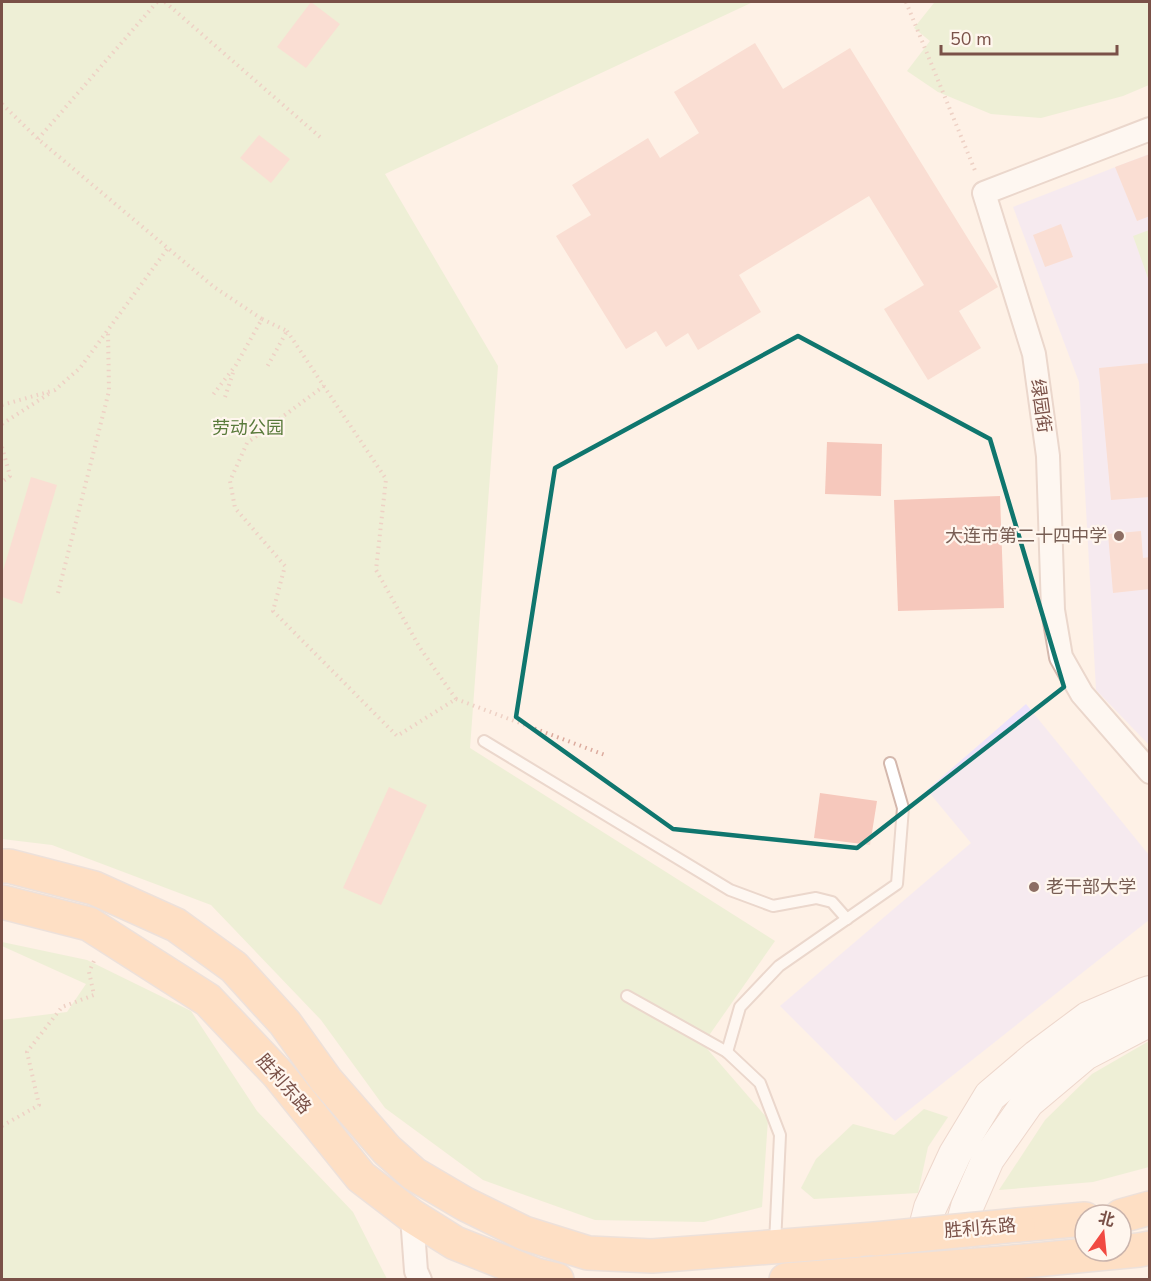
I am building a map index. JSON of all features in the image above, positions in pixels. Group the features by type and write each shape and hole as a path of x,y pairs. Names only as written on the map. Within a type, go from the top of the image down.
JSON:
{"main road":[{"name":"胜利东路","path":"2,866 94,888 176,925 234,967 285,1023 326,1080 387,1150 414,1174 465,1204 524,1233 588,1253 652,1256 875,1239 1073,1220"},
{"name":"胜利东路","path":"2,902 89,924 208,1000 278,1074 361,1177 412,1216 455,1243 536,1275 557,1280"},
{"path":"912,1280 930,1208 955,1154 990,1096 1037,1056 1088,1018 1149,993"},
{"path":"947,1280 967,1207 988,1159 1028,1102 1085,1054 1149,1020"},
{"path":"1133,1213 1149,1208"},
{"name":"胜利东路","path":"786,1280 1146,1250"}],"street":[{"path":"984,193 1149,129"},
{"name":"绿园街","path":"984,193 1034,354 1048,456 1053,610 1061,657 1082,694 1149,772"},
{"path":"412,1216 416,1271 420,1280"}],"lane":[{"path":"484,741 730,890 772,906 816,898 832,902 847,919"},
{"path":"727,1052 740,1007 779,966 897,884 903,808 890,763"},
{"path":"627,996 727,1052 760,1083 780,1135 775,1247"}],"path":[{"path":"38,138 157,2"},
{"path":"165,2 320,137"},
{"path":"906,2 984,193"},
{"path":"2,104 38,138 214,286 262,319 287,331 386,479 376,570 420,648 456,699 605,754"},
{"path":"2,424 55,390 80,368 168,248"},
{"path":"212,396 236,365 262,319"},
{"path":"58,593 109,391 108,330"},
{"path":"267,368 287,331"},
{"path":"225,397 236,365"},
{"path":"324,386 247,443 230,481 235,508 285,566 273,611 397,736 456,699"},
{"path":"2,405 55,390"},
{"path":"2,447 10,476 2,483"},
{"path":"2,1126 39,1105 27,1052 62,1007 94,995 88,972 95,957"}],"highlighted area":[{"path":"798,336 990,439 1064,687 857,848 673,829 516,717 555,468"}],"shaded area":[{"name":"大连市第二十四中学","path":"1149,154 1149,745 1096,690 1079,382 1013,207"},
{"name":"老干部大学","path":"1026,704 1149,855 1149,920 895,1121 780,1006 971,843 927,790"}],"green space":[{"name":"劳动公园","path":"2,2 753,2 385,174 498,366 470,748 775,941 703,1044 768,1119 762,1207 704,1222 595,1220 483,1180 385,1108 321,1020 211,905 52,845 2,839"},
{"path":"933,2 1149,2 1149,85 1123,96 1041,118 991,114 938,92 907,71 930,41 914,28"},
{"path":"1150,230 1149,281 1133,236"},
{"path":"2,942 87,960 191,1011 257,1111 353,1212 387,1279 2,1279 2,1020 67,1012 86,984 2,946"},
{"path":"1149,1041 1149,1167 1093,1182 999,1190 1045,1120 1092,1074"},
{"path":"924,1109 948,1117 928,1147 918,1193 814,1199 801,1188 816,1159 853,1124 894,1135"}],"building":[{"path":"311,2 340,24 306,68 277,47"},
{"path":"755,43 783,89 850,48 998,287 959,311 981,348 928,380 884,309 924,285 869,196 739,275 761,312 698,350 688,333 666,347 656,331 626,349 556,236 591,215 572,185 648,138 660,158 699,133 674,92"},
{"path":"259,135 290,159 271,183 240,158"},
{"path":"1150,154 1150,216 1137,221 1115,167"},
{"path":"1061,224 1073,257 1045,267 1033,235"},
{"path":"1150,363 1150,497 1111,500 1099,368"},
{"path":"827,442 882,444 881,496 825,494"},
{"path":"31,477 57,485 22,604 2,597 2,574"},
{"path":"1000,496 1004,608 898,611 894,500"},
{"path":"1141,531 1143,558 1150,557 1150,589 1113,593 1108,534"},
{"path":"389,787 427,805 381,905 343,888"},
{"path":"820,793 877,801 870,845 814,838"}],"place":[{"name":"大连市第二十四中学","path":"1119,536"},
{"name":"老干部大学","path":"1034,887"}]}
